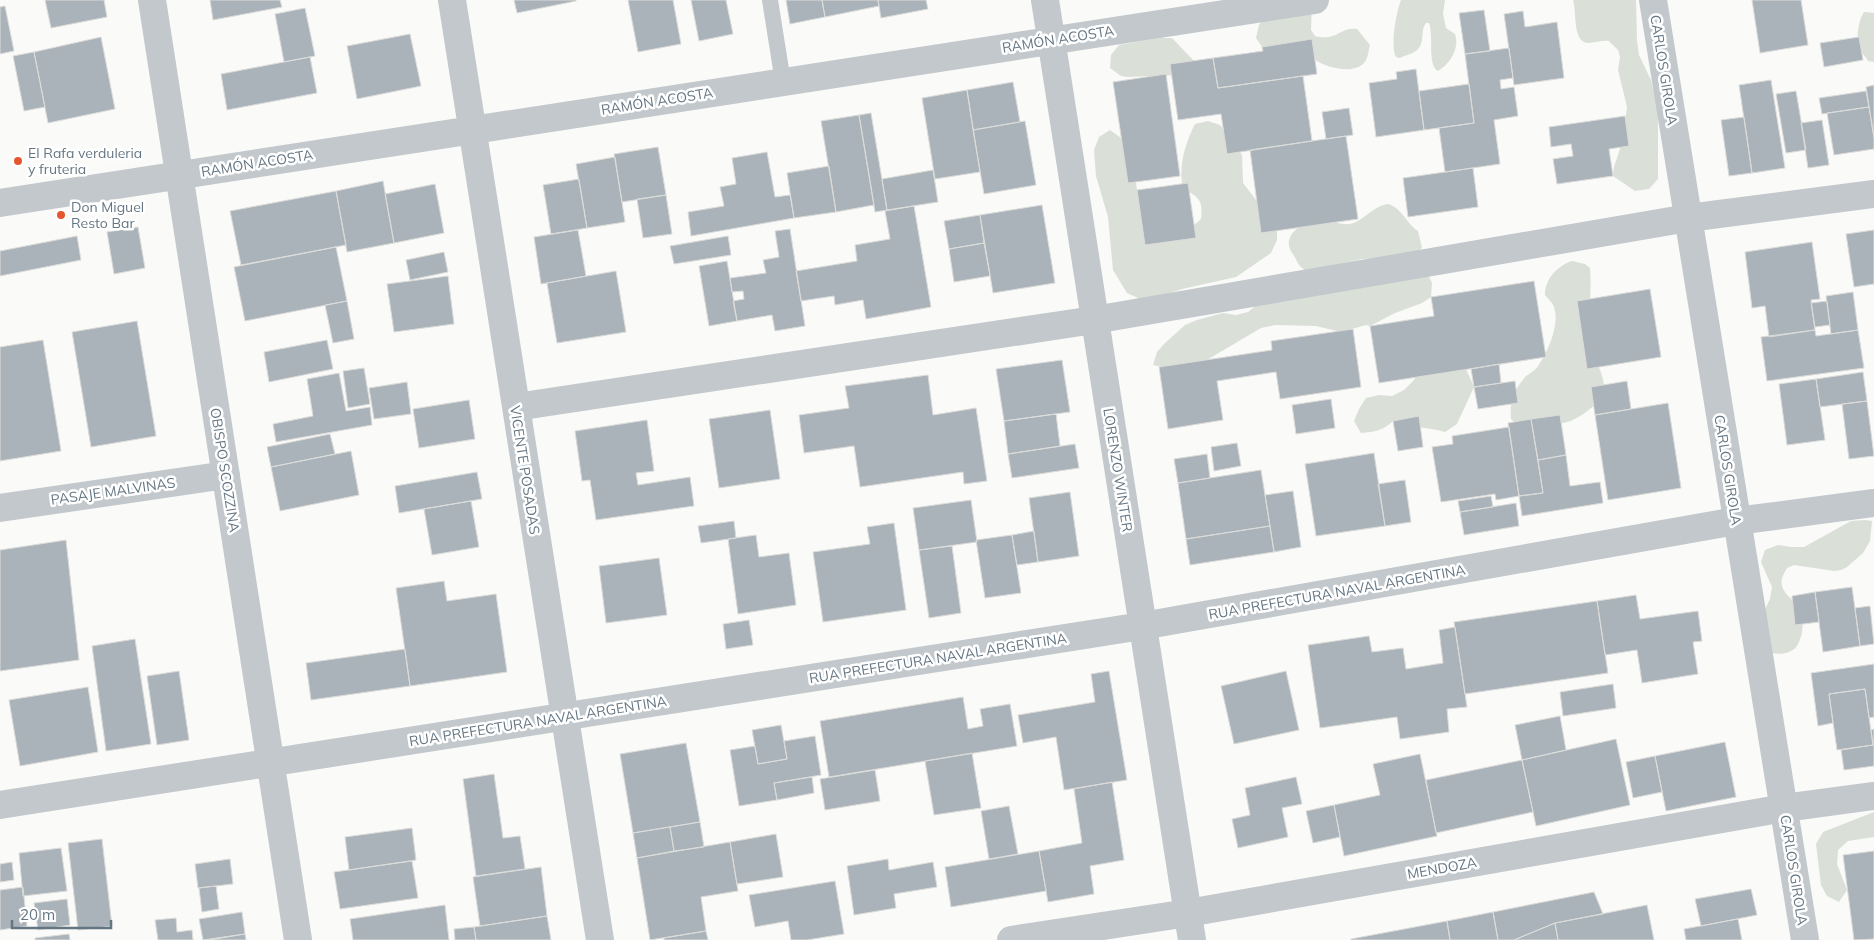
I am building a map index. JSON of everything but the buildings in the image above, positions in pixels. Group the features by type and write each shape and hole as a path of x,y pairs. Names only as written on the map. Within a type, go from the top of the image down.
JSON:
{"street":[{"name":"OBISPO SCOZZINA","path":"152,0 298,940"},
{"name":"VICENTE POSADAS","path":"452,0 600,940"},
{"name":"LORENZO WINTER","path":"1045,0 1192,940"},
{"name":"RAMÓN ACOSTA","path":"0,202 1315,0"},
{"name":"CARLOS GIROLA","path":"1653,0 1805,940"},
{"path":"516,407 1094,320 1688,218 1874,194"},
{"name":"PASAJE MALVINAS","path":"0,508 226,475"},
{"name":"RUA PREFECTURA NAVAL ARGENTINA","path":"0,805 1142,626 1736,521 1874,503"},
{"name":"MENDOZA","path":"1010,940 1188,912 1784,808 1874,796"}],"lane":[{"path":"770,0 783,82"}],"shaded area":[{"path":"1312,0 1311,30 1315,36 1328,37 1346,30 1357,29 1370,45 1367,58 1363,64 1353,69 1340,69 1317,61 1303,47 1262,47 1256,38 1259,25 1266,14"},
{"path":"1401,0 1445,0 1443,14 1446,28 1455,34 1456,45 1450,60 1438,71 1433,63 1429,23 1426,23 1424,26 1418,49 1400,58 1396,57 1394,38 1397,13"},
{"path":"1573,0 1636,0 1639,55 1651,80 1658,109 1658,179 1649,189 1635,191 1613,176 1622,143 1627,107 1618,70 1620,57 1618,50 1609,41 1588,43 1579,38"},
{"path":"1864,12 1874,13 1874,62 1868,61 1861,51 1858,42 1859,26"},
{"path":"1159,38 1172,38 1195,62 1180,75 1128,77 1121,76 1110,68 1111,55 1119,45"},
{"path":"1208,121 1220,125 1242,155 1243,183 1277,227 1277,240 1271,253 1236,277 1182,289 1155,298 1140,299 1127,293 1113,270 1108,217 1096,176 1094,150 1099,137 1110,130 1121,138 1135,177 1137,190 1145,200 1191,228 1201,219 1201,204 1197,197 1183,189 1182,164 1185,148 1195,124"},
{"path":"1388,204 1397,209 1418,231 1422,248 1417,252 1432,283 1431,297 1422,303 1395,313 1370,326 1366,325 1341,332 1316,326 1275,325 1261,328 1200,364 1173,369 1153,365 1157,352 1185,325 1223,313 1236,315 1248,312 1269,295 1401,257 1362,259 1307,271 1300,266 1289,248 1291,236 1300,226 1313,221 1324,220 1341,224 1354,223 1379,207"},
{"path":"1572,261 1585,264 1590,268 1589,341 1603,380 1603,393 1600,399 1583,415 1571,421 1559,424 1522,426 1511,419 1511,407 1514,396 1522,381 1542,360 1554,329 1554,307 1545,295 1547,284 1561,266"},
{"path":"1429,359 1463,362 1474,387 1457,424 1445,432 1393,421 1379,430 1361,433 1354,421 1366,398 1379,395 1392,396 1404,390"},
{"path":"1851,521 1872,521 1870,541 1863,553 1847,567 1834,571 1794,565 1787,568 1782,579 1782,586 1797,606 1802,622 1802,633 1798,644 1790,652 1782,654 1770,653 1764,611 1770,599 1772,587 1761,562 1765,550 1778,545 1804,547"},
{"path":"1874,812 1874,837 1848,841 1838,850 1837,864 1847,890 1839,902 1827,896 1821,885 1816,844 1823,832"}],"place":[{"name":"El Rafa verduleria y fruteria","path":"18,161"},
{"name":"Don Miguel Resto Bar","path":"61,215"}]}
